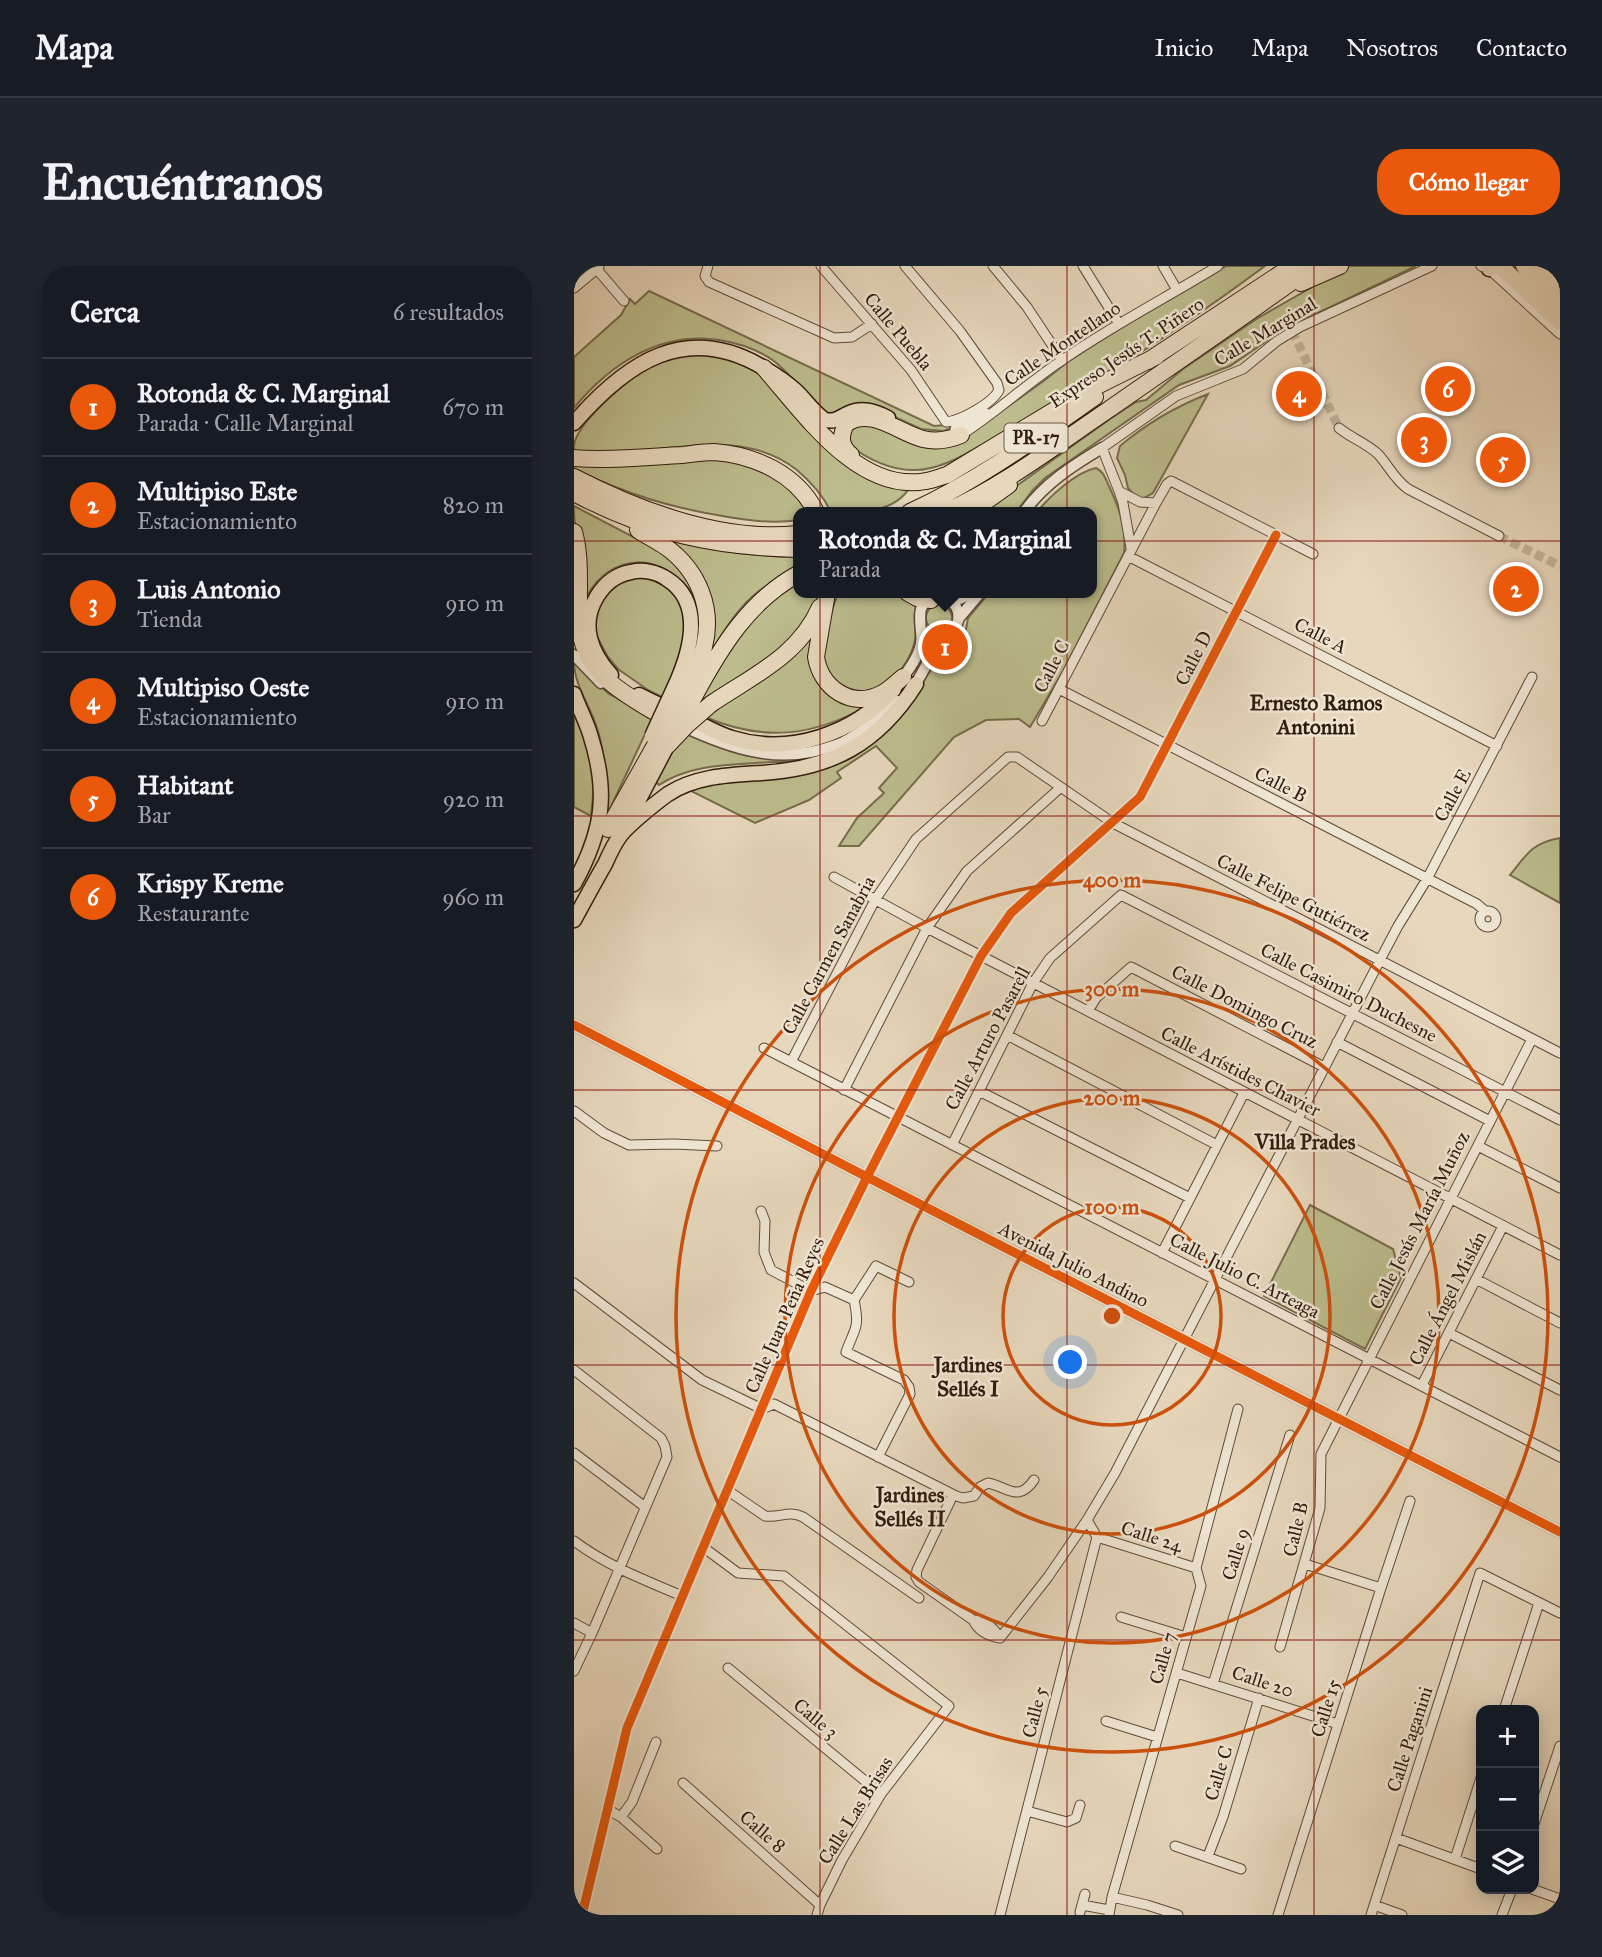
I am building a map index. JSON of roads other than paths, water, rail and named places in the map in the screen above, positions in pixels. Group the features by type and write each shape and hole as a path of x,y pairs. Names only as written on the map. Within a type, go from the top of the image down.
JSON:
{"highway":[{"name":"Expreso Jesús T. Piñero","path":"955,507 1056,445 1292,266"},
{"name":"Expreso Jesús T. Piñero","path":"920,507 996,466 1157,356 1277,279 1314,266"},
{"path":"1277,279 1313,279 1340,266"},
{"path":"1535,266 1560,297"},
{"path":"1493,268 1560,321"},
{"path":"764,368 841,454 883,477 925,482 947,475 1083,393 1157,356"},
{"path":"954,429 936,441 922,439 865,417 850,420 841,438 843,446 865,464 885,474 905,477 932,475 978,458"},
{"path":"979,507 1056,445"},
{"path":"574,458 712,452 742,456 785,475 804,493 813,507"},
{"path":"574,477 620,500 699,525 737,532 793,534"},
{"path":"574,493 666,547 683,563 696,579 707,620 705,645 700,661 614,832"},
{"path":"606,510 653,528 691,538 732,546 793,549"},
{"path":"574,532 579,559 581,634 588,655 596,668 613,685 658,714"},
{"path":"685,691 737,626 770,592 793,578"},
{"path":"659,741 687,725 711,704 782,658 798,643 824,598"},
{"path":"825,598 816,657 817,665 828,684 845,696 864,699 879,696 909,681"},
{"path":"917,598 931,600"}],"main road":[{"path":"1523,266 1560,310"},
{"path":"1551,266 1560,279"},
{"path":"574,423 612,384 640,363 678,350 706,348 737,354 764,368 794,389 825,420 834,421 849,413 863,410 875,412 923,433 942,434 954,429"},
{"path":"685,691 683,670 691,636 689,608 683,594 675,584 652,572 642,570 616,577 598,594 588,622 592,645 608,671 625,687 649,700 732,738 781,744 836,732 859,720 892,691 909,681"},
{"path":"574,894 614,832 670,793 713,777 801,770 828,761 847,752 886,722 908,696 909,681"},
{"path":"574,694 590,731 602,790 602,804 589,857 574,884"},
{"path":"574,920 614,832"}],"street":[{"path":"708,266 705,276 709,282 834,338 852,337 872,324"},
{"name":"Calle Puebla","path":"821,266 911,370 954,429"},
{"path":"905,266 960,331 997,383 999,390 995,397 955,421 954,429"},
{"path":"993,266 1027,307 1062,360"},
{"path":"1083,266 1119,324"},
{"path":"1163,266 1177,289"},
{"name":"Calle Marginal","path":"1028,507 1047,486 1068,469 1176,396 1243,369 1277,341 1300,327 1432,266"},
{"path":"574,288 597,267 624,301"},
{"name":"Calle Montellano","path":"954,429 978,425 1062,360 1215,267"},
{"path":"1493,268 1560,334"},
{"path":"1339,428 1370,447 1398,482 1408,489 1499,536"},
{"path":"1102,448 1123,503 1130,553"},
{"name":"Calle C","path":"1042,721 1167,484 1171,481 1276,535"},
{"path":"1119,491 1140,502 1156,503"},
{"path":"1276,535 1313,554"},
{"name":"Calle D","path":"1140,797 1276,535"},
{"name":"Calle A","path":"1130,553 1237,612 1497,746"},
{"path":"950,602 962,598"},
{"path":"922,631 933,638 949,636 955,630 959,618 976,598"},
{"path":"909,681 921,646 919,614 923,606 931,600 941,599 950,602 957,609 959,618"},
{"path":"574,655 597,680 619,696 721,744 762,754 800,754 838,745 875,721 941,639"},
{"name":"Calle E","path":"1087,1520 1115,1473 1380,960 1427,879 1532,677"},
{"name":"Calle B","path":"1059,689 1477,904 1485,912"},
{"name":"Calle Carmen Sanabria","path":"791,1062 875,900 916,839 1008,757 1020,759"},
{"name":"Calle Felipe Gutiérrez","path":"1020,759 1113,823 1560,1053"},
{"path":"844,1090 927,928 967,871 1060,788"},
{"name":"Calle Juan Peña Reyes","path":"582,1915 627,1728 811,1291 867,1177 981,956 1011,913 1140,797"},
{"name":"Calle Arístides Chavier","path":"834,877 927,928 1560,1255"},
{"name":"Calle Arturo Pasarell","path":"951,1145 1033,983 1050,958 1121,895"},
{"name":"Calle Casimiro Duchesne","path":"1121,895 1560,1120"},
{"name":"Calle Domingo Cruz","path":"1088,1011 1096,998 1130,967 1324,1067"},
{"name":"Avenida Julio Andino","path":"574,1024 1560,1532"},
{"path":"1007,1035 1217,1145"},
{"name":"Calle Jesús María Muñoz","path":"1339,1419 1532,1039"},
{"path":"1338,1042 1490,1121"},
{"name":"Calle Julio C. Arteaga","path":"764,1048 1560,1457"},
{"path":"979,1091 1190,1198"},
{"path":"1162,1253 1244,1093"},
{"path":"574,1111 604,1133 629,1145 717,1146"},
{"path":"1478,1146 1560,1188"},
{"path":"761,1211 765,1221 764,1252 771,1270 811,1291 825,1287 854,1300"},
{"name":"Calle Ángel Mislán","path":"1422,1385 1503,1226"},
{"path":"878,1457 910,1394 909,1387 904,1380 846,1352 857,1327 854,1300 876,1266 909,1282"},
{"path":"1476,1279 1560,1322"},
{"path":"574,1283 702,1380 762,1409 774,1404 953,1495 971,1497 988,1483 1012,1493 1021,1492 1034,1480"},
{"path":"1449,1333 1560,1390"},
{"path":"574,1370 661,1438 667,1457 593,1633 574,1671"},
{"name":"Calle 7","path":"1109,1913 1201,1586 1196,1569 1238,1409"},
{"name":"Calle B","path":"1280,1647 1320,1507 1321,1454 1339,1419"},
{"name":"Calle 9","path":"1213,1684 1290,1436"},
{"path":"574,1453 645,1507"},
{"path":"727,1490 765,1516 794,1513 803,1517 919,1598"},
{"path":"953,1495 916,1577 990,1636 1000,1638 1048,1577 1087,1520 1097,1537"},
{"name":"Calle 15","path":"1278,1915 1409,1501"},
{"name":"Calle 24","path":"1097,1537 1196,1569"},
{"name":"Calle 5","path":"1000,1915 1097,1537"},
{"path":"574,1541 589,1553 620,1569 682,1596"},
{"name":"Calle Las Brisas","path":"703,1547 738,1573 785,1576 949,1706 881,1794 842,1860 817,1915"},
{"path":"1305,1564 1381,1588"},
{"name":"Calle Paganini","path":"1371,1915 1480,1573 1539,1602"},
{"path":"1506,1705 1539,1602 1560,1614"},
{"path":"1121,1618 1186,1637"},
{"path":"574,1623 593,1633"},
{"name":"Calle 3","path":"728,1668 881,1794"},
{"name":"Calle 20","path":"1177,1673 1338,1724"},
{"name":"Calle C","path":"1208,1856 1223,1817 1259,1698"},
{"path":"1106,1721 1157,1737"},
{"path":"621,1817 632,1802 656,1742"},
{"path":"1539,1809 1560,1746"},
{"name":"Calle 8","path":"683,1783 820,1905"},
{"path":"1455,1859 1476,1794"},
{"path":"1027,1811 1068,1822 1076,1818 1080,1805"},
{"path":"607,1809 621,1817 657,1849"},
{"path":"1396,1838 1476,1868"},
{"path":"1175,1846 1241,1869"},
{"path":"1539,1892 1560,1899"},
{"path":"1085,1894 1081,1908 1109,1913"},
{"path":"1502,1915 1509,1894"},
{"path":"1112,1897 1178,1915"},
{"path":"1374,1905 1402,1915"}],"tunnel":[{"path":"1292,331 1339,428"},
{"path":"1499,536 1560,566"}],"place":[{"name":"Krispy Kreme","path":"1448,389"},
{"name":"Multipiso Oeste","path":"1299,394"},
{"name":"Luis Antonio","path":"1424,440"},
{"name":"Habitant","path":"1503,460"},
{"name":"Multipiso Este","path":"1516,589"},
{"name":"Rotonda & C. Marginal","path":"945,647"}],"district":[{"name":"Ernesto Ramos Antonini","path":"1316,715"},
{"name":"Villa Prades","path":"1305,1142"},
{"name":"Jardines Sellés I","path":"968,1377"},
{"name":"Jardines Sellés II","path":"910,1507"}]}
